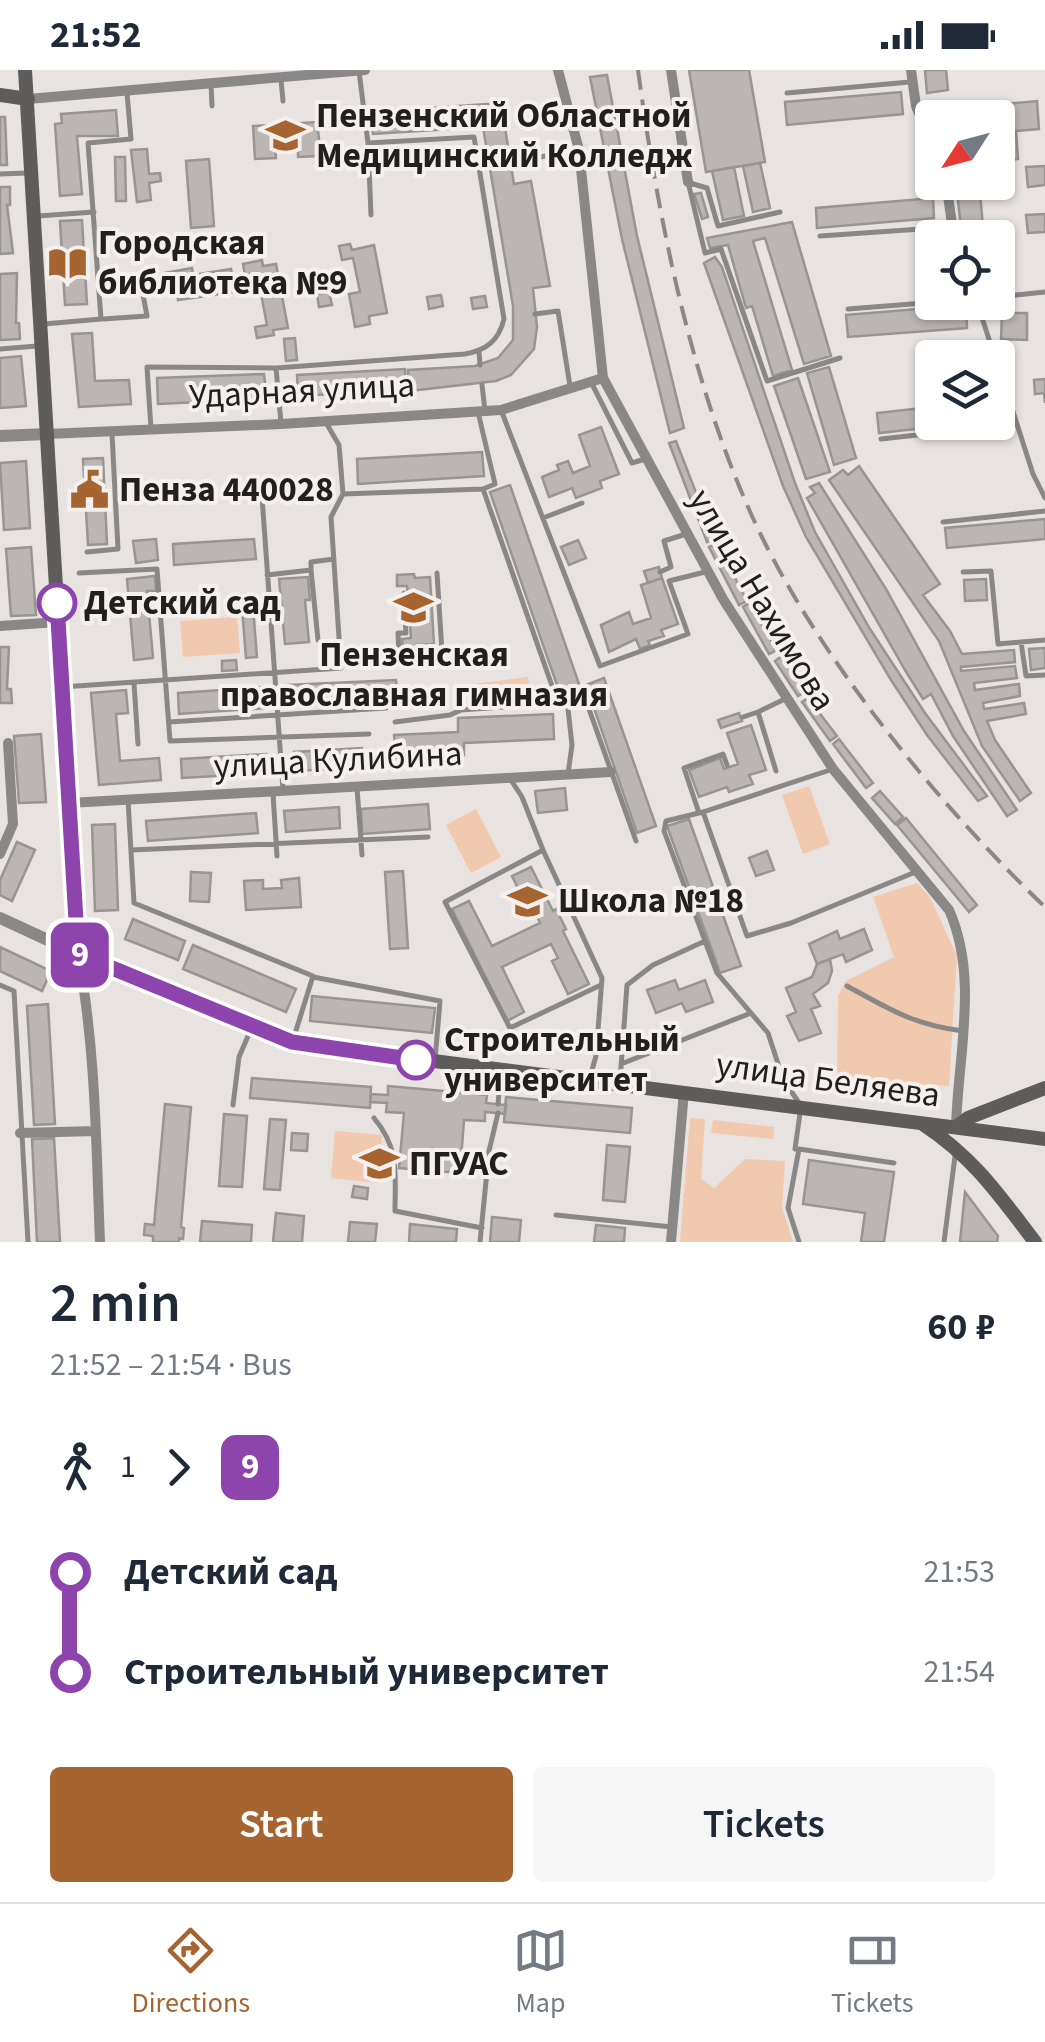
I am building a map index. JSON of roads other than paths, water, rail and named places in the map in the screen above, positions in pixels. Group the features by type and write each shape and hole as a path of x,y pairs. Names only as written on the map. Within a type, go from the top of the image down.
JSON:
{"main road":[{"path":"26,70 78,954"},
{"path":"0,95 28,99"},
{"name":"улица Беляева","path":"78,954 292,1042 1045,1139"},
{"path":"956,1127 968,1118 1045,1088"},
{"path":"919,1122 956,1146 985,1176 1035,1242"}],"street":[{"path":"28,99 362,70"},
{"name":"улица Нахимова","path":"558,70 579,150 603,378 708,572 786,698 833,769 949,910 960,935 965,966 956,1127"},
{"path":"670,70 688,182"},
{"name":"Ударная улица","path":"0,436 481,412 501,410 603,378"},
{"path":"0,626 58,622"},
{"path":"0,854 13,824 8,743"},
{"name":"улица Кулибина","path":"69,803 611,772"},
{"name":"улица Беляева","path":"0,918 78,954"},
{"path":"78,954 85,990 96,1131 100,1242"},
{"path":"671,1242 684,1091"},
{"path":"20,1133 96,1131"}],"lane":[{"path":"362,70 371,215"},
{"path":"787,93 912,76"},
{"path":"281,78 283,102"},
{"path":"211,84 212,106"},
{"path":"101,319 88,143 130,139 127,91"},
{"path":"151,429 147,367 276,368 479,351 500,334 504,318 474,137 368,143"},
{"path":"510,162 579,150"},
{"path":"479,167 489,165"},
{"path":"0,174 31,173"},
{"path":"688,182 707,188 718,226"},
{"path":"688,182 706,252 721,249 767,381 840,358"},
{"path":"34,217 94,212"},
{"path":"709,228 780,212"},
{"path":"820,236 915,233"},
{"path":"41,324 146,316 142,289"},
{"path":"1015,295 1045,292"},
{"path":"848,310 915,304"},
{"path":"535,314 558,311 570,386"},
{"path":"504,318 514,318"},
{"path":"0,350 42,345"},
{"path":"479,351 480,365"},
{"path":"276,368 281,424"},
{"path":"590,380 632,463 648,458"},
{"path":"343,494 483,489 494,484 481,412 482,385"},
{"path":"501,410 600,666 688,634 669,581 708,572"},
{"path":"1015,421 1045,498"},
{"path":"62,687 341,668 331,517 343,494 338,444 325,422"},
{"path":"614,428 630,422"},
{"path":"880,439 1016,424"},
{"path":"88,552 118,549 112,431"},
{"path":"483,489 558,703"},
{"path":"262,498 279,738 276,856"},
{"path":"543,518 582,504"},
{"path":"943,522 1045,511"},
{"path":"660,572 671,567 664,542 688,533"},
{"path":"318,640 311,562 334,559"},
{"path":"79,573 158,569 170,742 369,734"},
{"path":"268,575 312,570"},
{"path":"964,572 990,571 998,644 1045,640"},
{"path":"340,660 442,652 437,573"},
{"path":"399,656 398,633 406,633 404,593"},
{"path":"1021,642 1026,676 1045,675"},
{"path":"134,682 138,744"},
{"path":"396,722 450,716 460,710 558,703 584,696 636,841"},
{"path":"743,718 786,698"},
{"path":"567,700 572,744 568,774"},
{"path":"168,722 386,708"},
{"path":"758,712 776,771"},
{"path":"727,765 723,754 684,768 747,936 791,923 918,871"},
{"path":"833,769 666,822 664,831 717,973 768,1033 783,1078 801,1106 795,1149 894,1163"},
{"path":"510,777 522,796 602,978 596,1056 590,1080"},
{"path":"357,786 362,855"},
{"path":"128,800 134,903 312,976 440,1000 435,1063"},
{"path":"0,822 13,824"},
{"path":"131,850 428,837"},
{"path":"543,850 445,902 510,1028 601,985"},
{"path":"620,1084 627,985 653,965 704,941"},
{"path":"292,1042 312,976"},
{"path":"0,985 14,992 28,1242"},
{"path":"847,986 916,1022 963,1030"},
{"path":"621,1064 750,1013"},
{"path":"233,1105 239,1057 252,1026"},
{"path":"498,1104 501,1070"},
{"path":"480,1242 489,1151 498,1114"},
{"path":"374,1118 395,1154 395,1211 482,1228"},
{"path":"944,1242 956,1146"},
{"path":"799,1150 788,1208 799,1242"},
{"path":"556,1216 672,1228"}],"railway":[{"path":"638,70 679,297 711,409 752,516 808,620 881,724 962,821 1045,907"}],"place":[{"name":"Пензенский Областной Медицинский Колледж","path":"286,136"},
{"name":"Городская библиотека №9","path":"68,263"},
{"name":"Пенза 440028","path":"89,490"},
{"name":"Детский сад","path":"57,603"},
{"name":"Пензенская православная гимназия","path":"414,608"},
{"name":"Школа №18","path":"528,901"},
{"name":"Строительный университет","path":"416,1060"},
{"name":"ПГУАС","path":"379,1164"}]}
